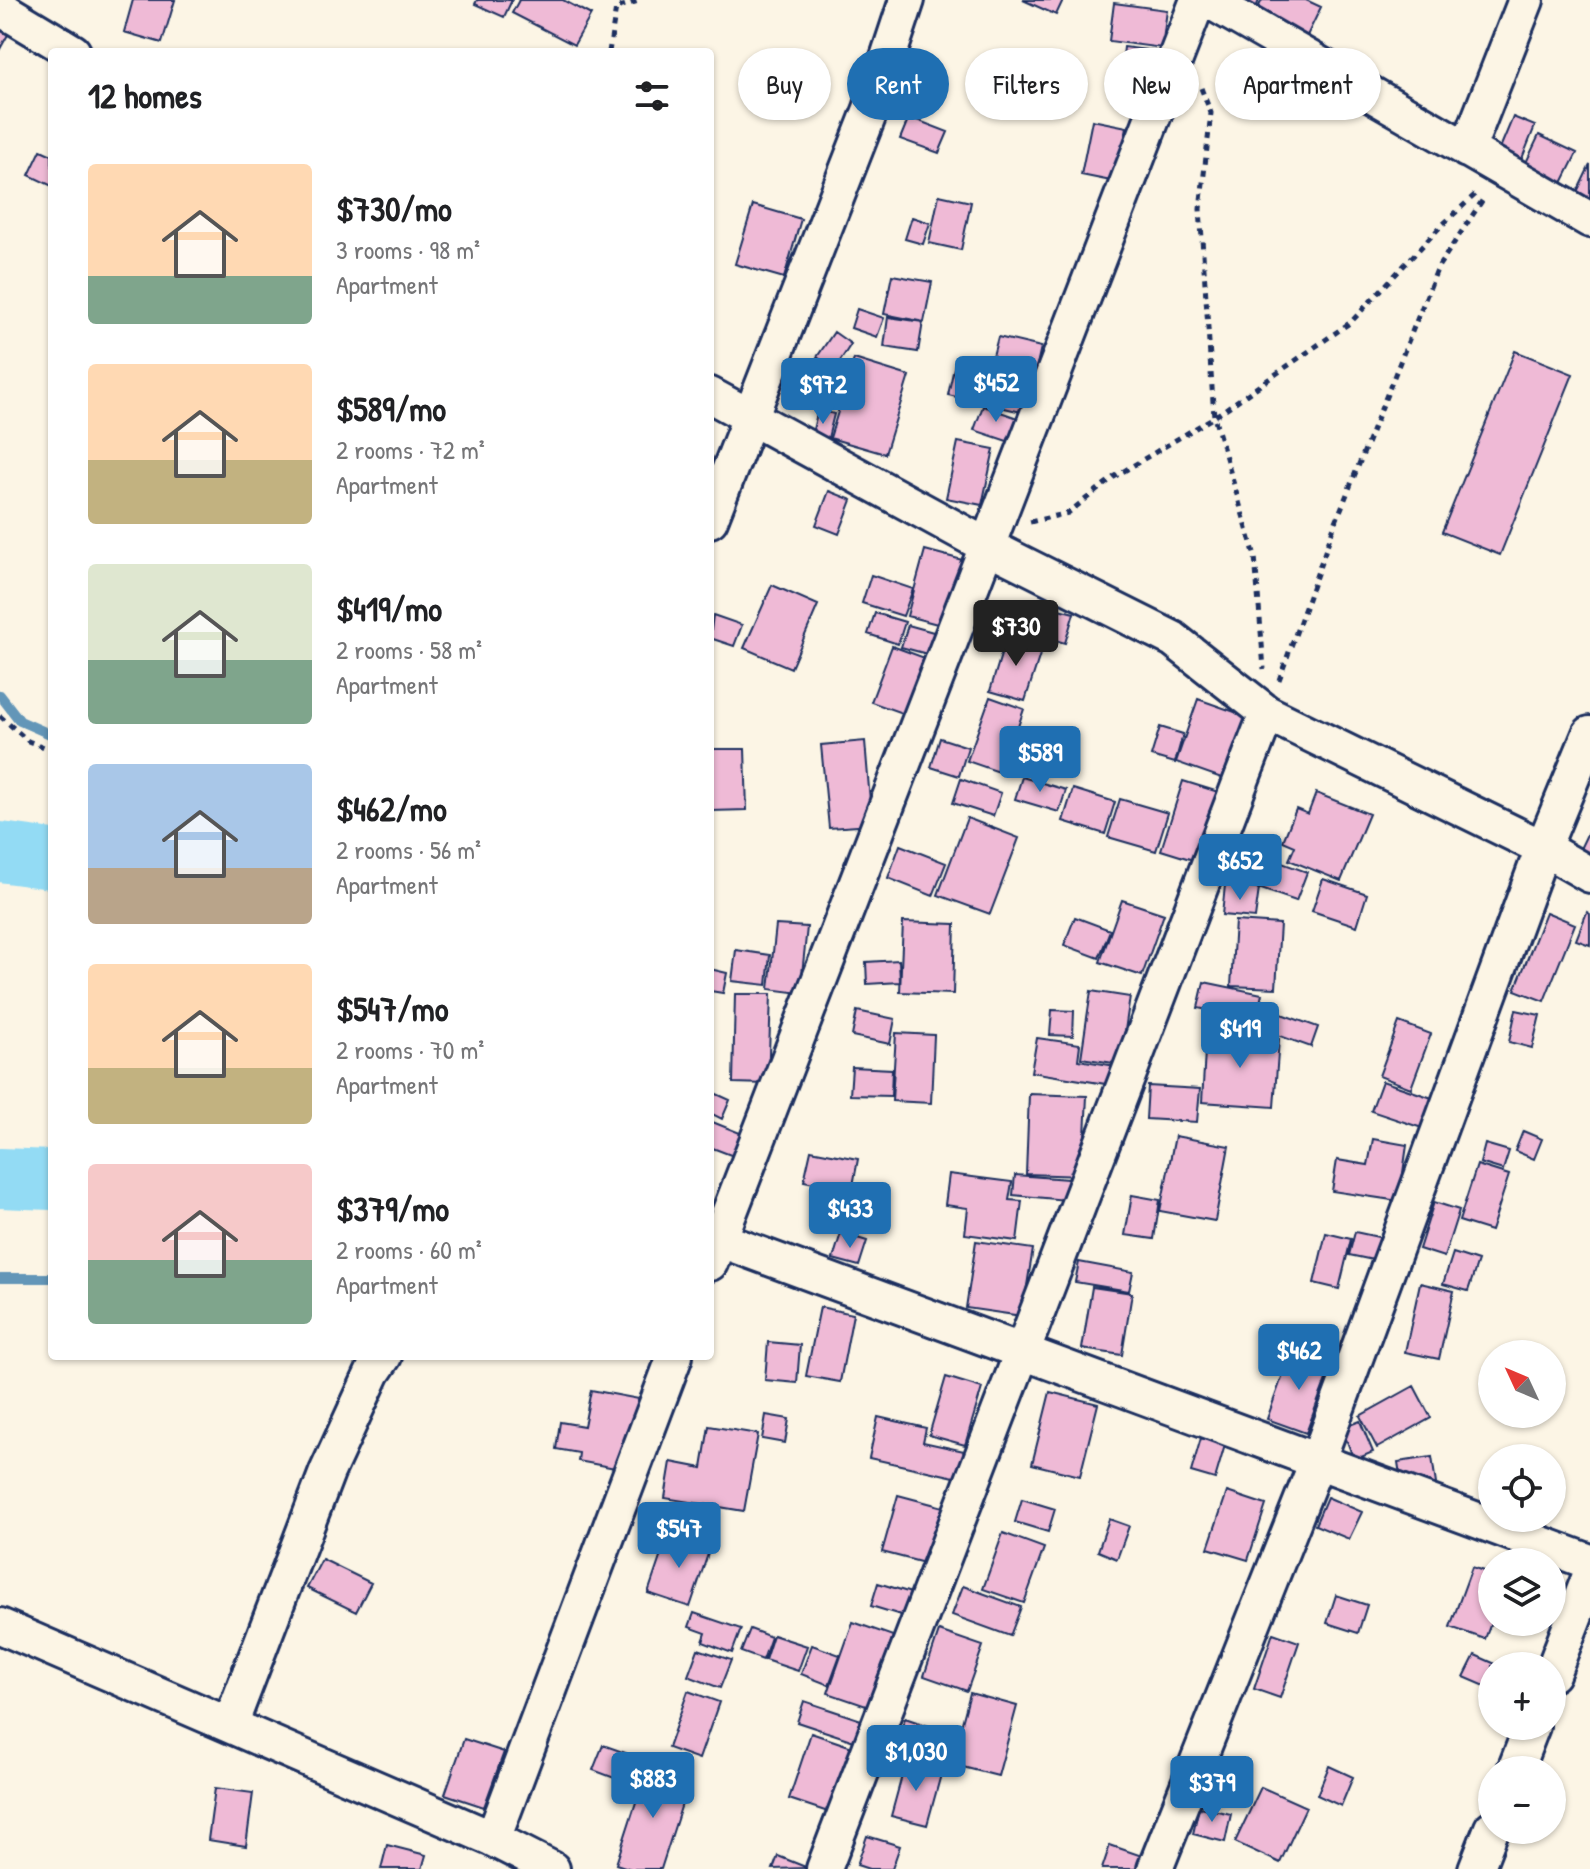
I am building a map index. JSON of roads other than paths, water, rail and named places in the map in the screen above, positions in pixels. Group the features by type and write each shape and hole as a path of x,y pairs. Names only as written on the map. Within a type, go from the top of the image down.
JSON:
{"street":[{"path":"714,509 871,109 907,0"},
{"path":"714,1243 1198,0"},
{"path":"1208,0 1590,220"},
{"path":"1467,150 1526,0"},
{"path":"0,8 66,48"},
{"path":"714,397 990,538 1173,639 1267,713 1543,848 1590,875"},
{"path":"824,1869 1267,713"},
{"path":"1155,1869 1317,1462 1543,848 1590,734"},
{"path":"714,1246 1024,1353 1590,1562"},
{"path":"230,1725 327,1472 381,1360"},
{"path":"493,1839 673,1360"},
{"path":"1561,1652 1590,1576"},
{"path":"0,1626 493,1839 552,1869"},
{"path":"1476,1869 1486,1844"}],"waterway":[{"path":"0,695 20,721 48,733"},
{"path":"0,852 48,858"},
{"path":"0,1178 48,1180"},
{"path":"0,1278 48,1278"}]}
